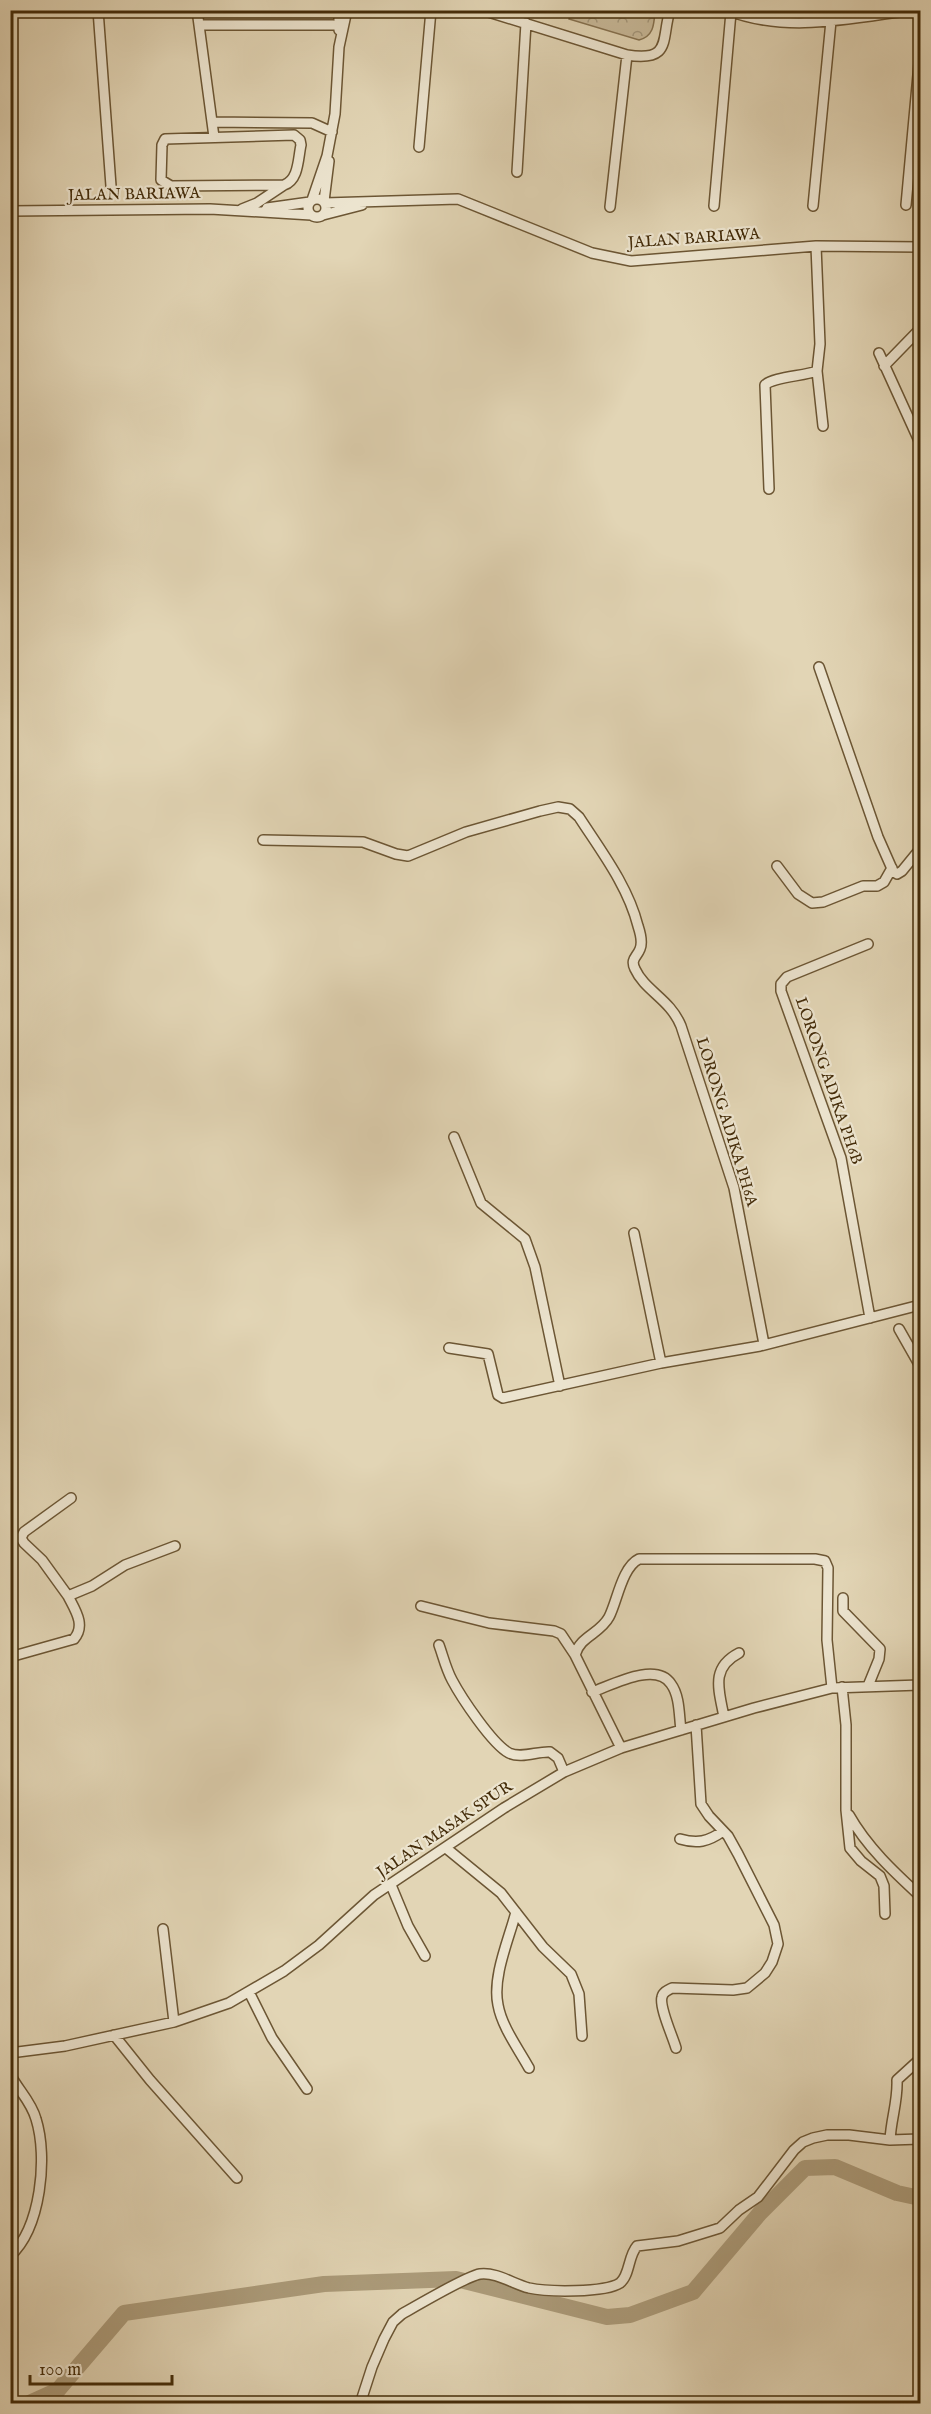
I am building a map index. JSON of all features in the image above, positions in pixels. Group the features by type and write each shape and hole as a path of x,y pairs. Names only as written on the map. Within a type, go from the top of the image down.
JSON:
{"street":[{"path":"98,10 111,186"},
{"path":"197,10 214,137"},
{"path":"339,10 338,27 341,36"},
{"path":"327,156 324,202 326,208 323,215 315,217 308,209 327,156 332,132 337,99 341,36 347,10"},
{"path":"419,147 430,10"},
{"path":"482,10 627,55 647,56 661,48 666,42 670,10"},
{"path":"714,206 729,11 780,23 831,21 913,10"},
{"path":"813,206 831,21"},
{"path":"517,172 526,23"},
{"path":"199,25 333,24"},
{"path":"906,205 921,53"},
{"path":"610,207 627,55"},
{"path":"212,122 312,123 332,132"},
{"path":"294,135 298,137 301,144 294,178 291,183 284,185 171,186 161,180 162,146 165,139 294,135"},
{"path":"237,211 257,203 284,185"},
{"name":"JALAN BARIAWA","path":"324,202 458,199 592,253 631,261 816,246 921,247"},
{"path":"311,201 324,202"},
{"name":"JALAN BARIAWA","path":"256,211 311,201"},
{"name":"JALAN BARIAWA","path":"323,215 373,201"},
{"name":"JALAN BARIAWA","path":"11,211 256,211 311,215"},
{"path":"816,246 820,344 818,371 823,426"},
{"path":"884,366 921,329"},
{"path":"879,353 921,443"},
{"path":"769,489 765,385 771,381 818,371"},
{"path":"819,667 878,837 895,873 900,873 921,849"},
{"name":"LORONG ADIKA PH6A","path":"262,840 363,842 408,856 446,839 497,822 558,807 570,809 579,817 632,907 641,942 640,949 634,958 634,967 638,975 676,1015 734,1188 764,1344"},
{"path":"777,866 798,894 812,903 823,902 863,886 877,886 884,882 892,868"},
{"name":"LORONG ADIKA PH6B","path":"868,944 787,977 781,984 781,991 841,1158 870,1318"},
{"path":"454,1137 481,1203 525,1239 535,1267 560,1386"},
{"path":"634,1233 661,1363"},
{"path":"449,1348 488,1354 498,1395 503,1398 661,1363 764,1344 921,1305"},
{"path":"899,1329 921,1366"},
{"path":"10,1657 74,1639 77,1635 81,1621 68,1596 42,1560 21,1538 24,1532 71,1498"},
{"path":"68,1596 92,1586 125,1565 176,1546"},
{"path":"575,1655 582,1641 603,1626 609,1618 630,1566 639,1560 822,1559 828,1568 827,1640 846,1725 846,1810 850,1848 861,1861 880,1876 885,1886 885,1914"},
{"path":"843,1598 843,1611 880,1649 879,1659 868,1686"},
{"path":"421,1606 489,1623 554,1630 561,1634 575,1655 621,1748"},
{"path":"439,1645 451,1678 480,1722 500,1746 510,1753 519,1755 550,1752 558,1758 564,1772"},
{"path":"724,1717 718,1675 721,1667 739,1653"},
{"path":"592,1692 632,1677 651,1674 663,1676 671,1684 676,1695 681,1730"},
{"name":"JALAN MASAK SPUR","path":"10,2053 65,2046 174,2022 229,2003 269,1981 302,1958 374,1895 504,1808 564,1772 621,1748 724,1717 837,1688 921,1685"},
{"path":"676,2048 661,2005 665,1992 672,1988 733,1990 747,1988 759,1981 765,1973 772,1962 778,1944 778,1934 774,1925 738,1854 723,1831 704,1810 699,1798 696,1725"},
{"path":"846,1810 859,1833 893,1871 921,1896"},
{"path":"680,1839 698,1843 723,1831"},
{"path":"446,1848 498,1890 543,1947 571,1974 578,1985 582,2036"},
{"path":"391,1885 408,1926 425,1956"},
{"path":"516,1912 506,1944 496,1992 503,2021 529,2068"},
{"path":"163,1929 174,2022"},
{"path":"249,1992 272,2038 307,2089"},
{"path":"114,2035 150,2080 237,2178"},
{"path":"890,2140 891,2121 898,2098 897,2080 921,2059"},
{"path":"10,2074 27,2099 36,2119 40,2179 36,2212 29,2231 21,2245 10,2256"},
{"path":"360,2403 372,2367 393,2322 402,2314 479,2274 496,2276 528,2288 542,2290 579,2291 611,2287 619,2284 624,2278 632,2252 637,2246 678,2241 720,2228 739,2210 758,2197 794,2150 803,2142 827,2135 890,2140 921,2139"}],"green space":[{"path":"572,10 655,11 653,25 648,36 639,40 569,19"}],"waterway":[{"path":"27,2404 58,2390 124,2313 324,2284 456,2279 607,2317 630,2315 693,2292 760,2213 805,2168 835,2167 897,2193 920,2198"}]}
